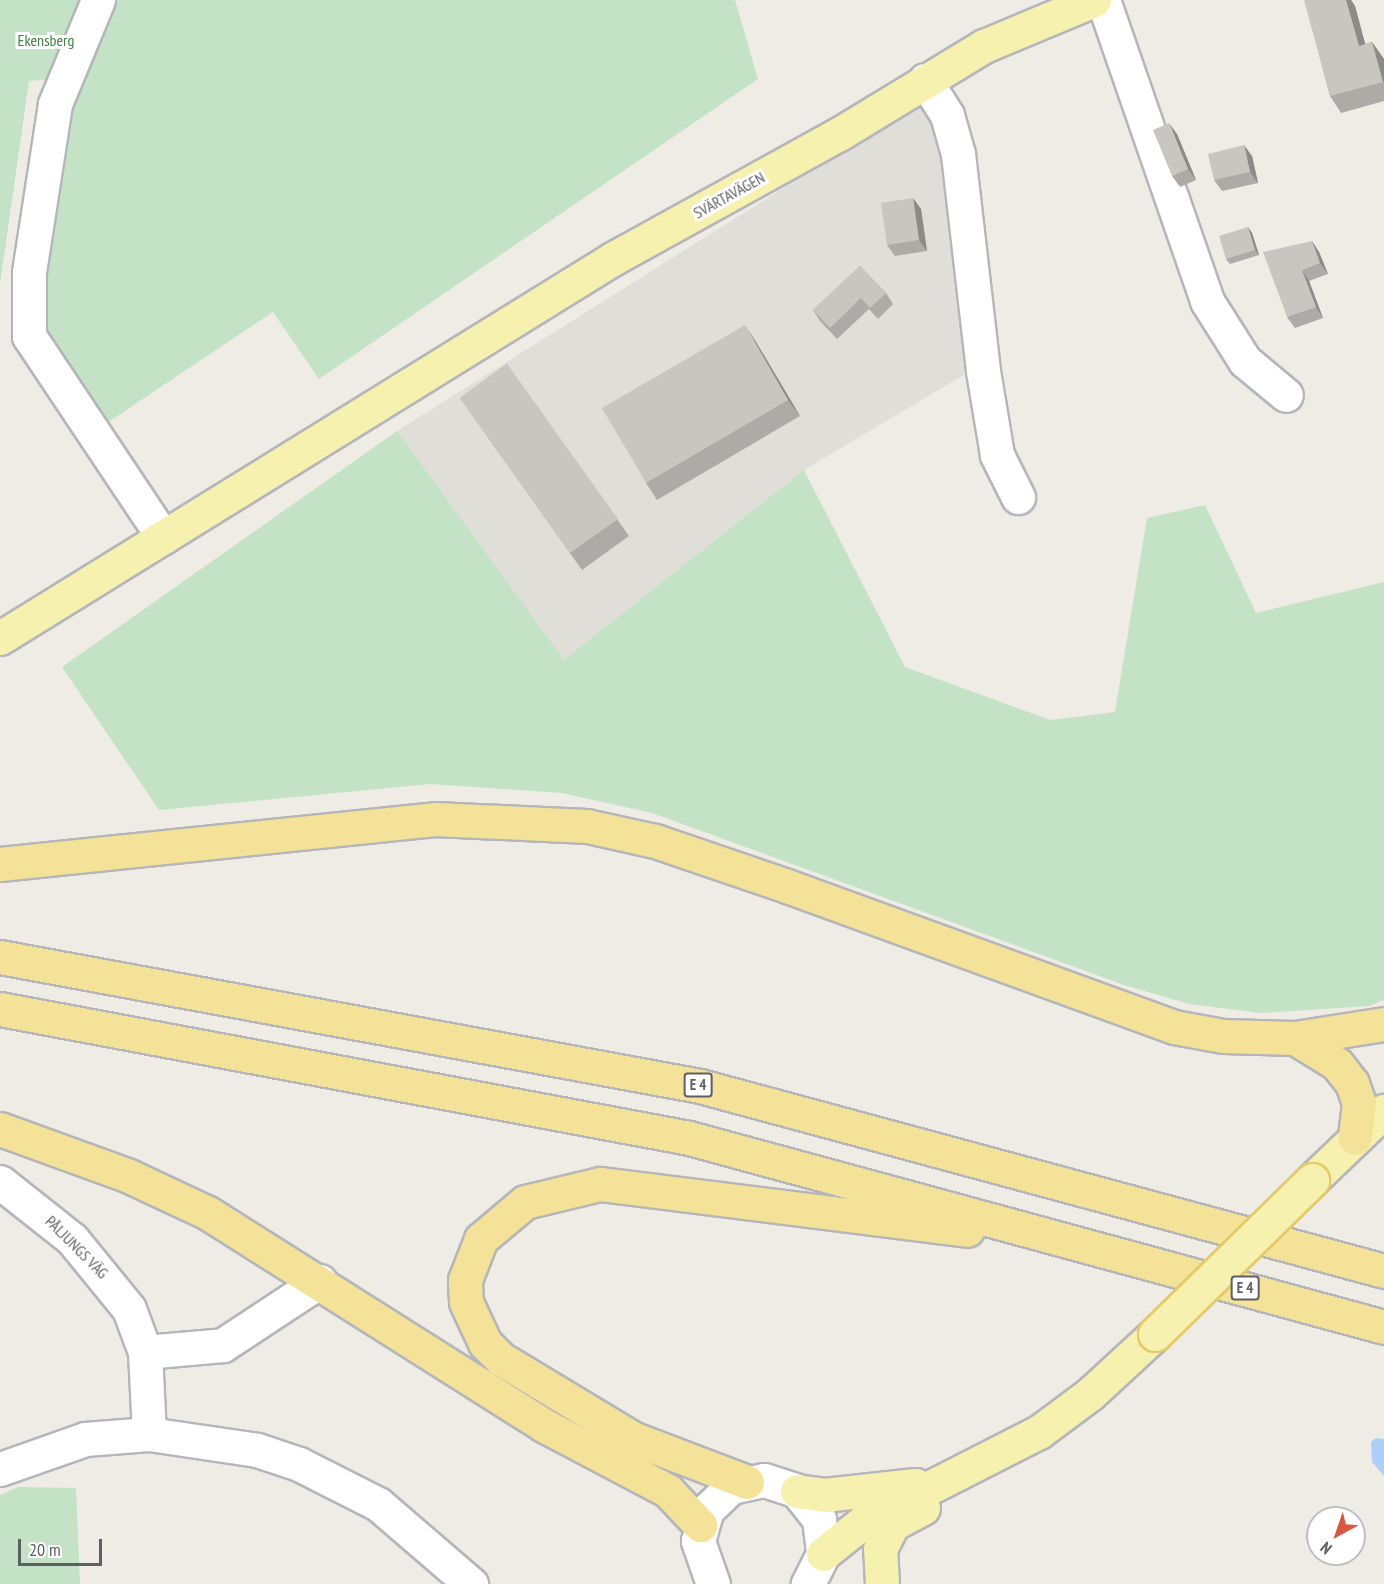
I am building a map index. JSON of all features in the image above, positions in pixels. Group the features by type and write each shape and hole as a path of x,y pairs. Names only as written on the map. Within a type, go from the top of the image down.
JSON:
{"highway":[{"path":"0,864 435,819 587,826 655,841 765,878 1174,1027 1223,1036 1295,1038 1384,1024"},
{"name":"E 4","path":"0,957 700,1086 1384,1271"},
{"name":"E 4","path":"0,1009 689,1138 1384,1327"},
{"path":"1295,1038 1337,1064 1352,1083 1359,1103 1355,1138"},
{"path":"0,1129 129,1176 208,1213 320,1281 543,1425 668,1491 700,1562"},
{"path":"747,1482 632,1438 501,1359 484,1343 466,1302 471,1259 493,1227 546,1193 600,1184 634,1185 1106,1250"}],"main road":[{"name":"SVÄRTAVÄGEN","path":"0,638 614,258 984,46 1094,0"},
{"path":"816,1573 864,1521 935,1482 1039,1432 1090,1394 1155,1334 1384,1111"},
{"path":"882,1584 880,1549 893,1524 1014,1469 1051,1443 1090,1394"},
{"path":"797,1491 873,1491 935,1482"}],"street":[{"path":"98,0 55,104 29,272 29,336 163,537"},
{"path":"1103,0 1207,301 1245,361 1287,395"},
{"path":"925,80 947,115 958,154 984,381 997,455 1018,497"},
{"name":"PÅLJUNGS VÄG","path":"0,1182 38,1208 107,1276 129,1309 145,1352 149,1434"},
{"path":"145,1352 223,1345 320,1281"},
{"path":"0,1469 85,1439 149,1434 257,1450 339,1482 378,1504 471,1584"},
{"path":"700,1562 718,1497 747,1482 764,1480 797,1491 819,1519 816,1573"}],"shaded area":[{"path":"925,99 949,152 972,370 804,470 564,661 397,431"}],"green space":[{"name":"Ekensberg","path":"0,0 735,0 758,79 319,379 273,312 92,433 29,336 63,78 29,81 0,284"},
{"path":"397,431 564,660 804,470 905,667 1050,720 1115,712 1147,518 1205,505 1256,613 1384,582 1384,1000 1369,1006 1261,1013 1189,1004 1124,985 652,813 562,793 430,784 159,810 62,667"},
{"path":"18,1487 76,1488 80,1584 0,1584 0,1495"}],"water":[{"path":"1376,1438 1384,1439 1384,1476 1372,1462 1371,1442"}],"building":[{"path":"1304,0 1346,0 1359,46 1372,42 1383,82 1330,96"},
{"path":"1169,123 1188,169 1172,176 1153,130"},
{"path":"1244,145 1250,172 1214,180 1208,154"},
{"path":"913,198 919,240 887,245 881,203"},
{"path":"1248,227 1255,250 1226,259 1219,236"},
{"path":"1312,241 1320,263 1302,270 1316,307 1287,317 1263,252"},
{"path":"860,266 886,293 870,308 861,298 830,328 813,310"},
{"path":"745,325 788,400 646,483 602,408"},
{"path":"507,364 618,519 570,553 460,398"}]}
